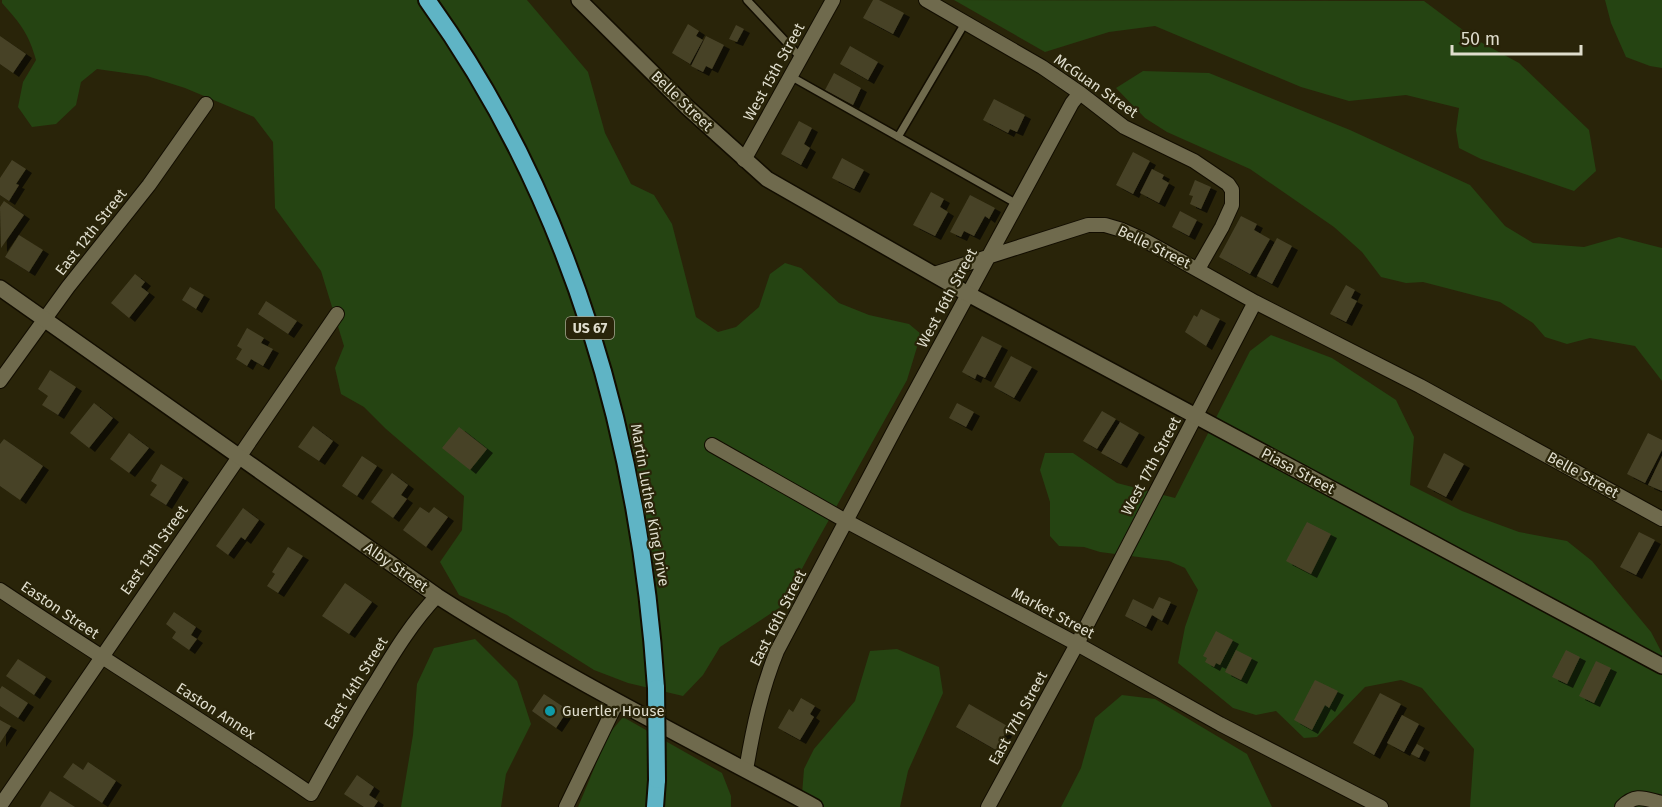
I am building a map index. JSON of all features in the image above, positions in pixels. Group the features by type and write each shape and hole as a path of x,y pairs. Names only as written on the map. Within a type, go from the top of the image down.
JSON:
{"highway":[{"name":"Martin Luther King Drive","path":"427,0 469,64 509,136 557,238 585,312 620,432 643,555 656,688 655,807"}],"street":[{"name":"Belle Street","path":"579,0 687,107 768,179 934,274 1088,225 1105,225 1144,240 1255,302 1420,386 1662,519"},
{"name":"West 15th Street","path":"744,160 833,0"},
{"name":"McGuan Street","path":"926,0 1042,67 1124,127 1194,161 1222,178 1232,190 1232,205 1198,269"},
{"name":"West 16th Street","path":"846,521 1072,103 1080,93"},
{"name":"East 12th Street","path":"0,381 44,320 149,185 206,104"},
{"name":"Piasa Street","path":"934,274 1662,666"},
{"name":"Alby Street","path":"0,288 437,596 489,629 617,702 815,807"},
{"name":"West 17th Street","path":"1077,644 1255,302"},
{"name":"East 13th Street","path":"0,806 337,314"},
{"name":"Market Street","path":"712,445 846,521 1077,644 1220,724 1381,807"},
{"name":"East 16th Street","path":"746,770 753,724 766,677 777,651 846,521"},
{"name":"Easton Street","path":"0,590 101,658"},
{"name":"East 14th Street","path":"311,794 343,734 390,658 423,610 437,596"},
{"name":"East 17th Street","path":"988,807 1077,644"},
{"name":"Easton Annex","path":"101,658 199,719 311,794"},
{"path":"566,807 617,702"},
{"path":"1622,807 1629,800 1642,798 1662,803"}],"lane":[{"path":"747,0 801,58"},
{"path":"898,137 965,23"},
{"path":"792,77 1017,204"}],"green space":[{"path":"2,0 527,0 588,72 605,133 631,184 654,195 672,224 696,317 718,332 736,327 759,307 770,274 785,263 801,268 839,303 869,315 909,324 921,334 907,380 782,606 720,647 703,675 683,696 628,683 594,670 507,615 459,595 440,562 462,530 464,496 386,429 364,407 341,394 335,368 344,346 321,271 275,208 273,142 254,117 185,88 147,76 97,69 81,82 76,105 56,124 32,127 18,107 23,82 36,60 27,36"},
{"path":"954,0 1424,1 1475,39 1519,63 1589,130 1596,171 1574,191 1481,159 1459,148 1456,130 1459,108 1406,95 1349,101 1301,87 1155,26 1109,32 1045,52"},
{"path":"1605,0 1662,0 1662,68 1626,57 1611,23"},
{"path":"1143,71 1209,73 1350,130 1470,185 1505,226 1533,243 1584,247 1619,237 1662,248 1662,381 1635,346 1590,338 1567,344 1545,337 1533,323 1500,302 1423,282 1406,283 1381,277 1362,252 1334,227 1250,169 1167,132 1145,118 1116,88"},
{"path":"1271,335 1332,358 1396,400 1414,437 1410,485 1462,511 1519,532 1567,541 1592,561 1651,632 1662,653 1662,807 1470,807 1474,749 1422,688 1401,680 1365,687 1317,737 1304,738 1276,711 1256,715 1233,708 1178,663 1185,627 1198,590 1185,568 1169,561 1100,552 1084,547 1059,546 1050,536 1050,502 1040,470 1045,453 1073,453 1117,483 1175,498 1250,351"},
{"path":"475,639 517,681 531,724 506,774 501,807 401,807 413,735 417,684 434,648"},
{"path":"897,649 939,667 943,693 908,771 900,807 801,807 804,769 814,749 855,701 870,651"},
{"path":"1122,695 1155,699 1247,754 1272,807 1061,807 1081,768 1095,718"},
{"path":"623,717 722,773 731,796 731,807 578,807 608,735"}],"building":[{"path":"873,0 879,0 904,13 893,34 863,18"},
{"path":"688,24 699,31 696,36 703,40 690,64 672,53"},
{"path":"736,25 744,29 737,42 729,39"},
{"path":"0,36 26,54 13,73 0,64"},
{"path":"706,36 724,45 712,69 706,66 703,72 691,66"},
{"path":"850,46 878,62 868,80 840,64"},
{"path":"834,73 861,88 853,105 825,90"},
{"path":"994,99 1025,115 1017,132 1010,129 1008,133 983,120"},
{"path":"799,121 812,128 804,144 810,148 801,165 781,154"},
{"path":"1133,152 1150,161 1133,194 1116,185"},
{"path":"842,158 864,170 854,189 832,178"},
{"path":"12,160 26,169 9,201 0,195 0,178"},
{"path":"1152,169 1164,175 1162,179 1169,183 1159,203 1140,193"},
{"path":"1195,180 1211,187 1201,209 1190,204 1193,196 1189,195"},
{"path":"931,192 944,199 940,207 948,212 935,236 913,225"},
{"path":"970,195 995,208 989,219 985,216 974,236 964,231 961,237 950,232"},
{"path":"4,201 24,215 1,248 0,207"},
{"path":"1180,211 1197,220 1189,236 1172,227"},
{"path":"1241,216 1257,224 1254,230 1270,239 1250,274 1219,257"},
{"path":"19,235 43,250 29,272 5,257"},
{"path":"1277,238 1292,246 1272,284 1257,276"},
{"path":"135,274 145,282 141,287 149,293 129,318 111,303"},
{"path":"1346,285 1355,290 1351,298 1357,301 1346,322 1330,314"},
{"path":"190,287 204,295 196,309 182,300"},
{"path":"266,301 297,321 288,334 258,314"},
{"path":"1201,309 1220,319 1206,346 1185,332 1194,315 1197,317"},
{"path":"247,328 264,338 261,343 273,349 263,366 251,359 247,366 236,359 242,349 237,346"},
{"path":"982,336 1002,346 985,378 977,374 975,379 962,372"},
{"path":"1011,356 1032,367 1014,398 994,387"},
{"path":"50,370 76,387 58,415 42,405 48,396 38,389"},
{"path":"94,403 113,418 89,448 70,433"},
{"path":"957,403 974,412 966,427 949,418"},
{"path":"1102,411 1116,419 1097,449 1083,441"},
{"path":"1120,422 1139,433 1121,464 1101,453"},
{"path":"313,426 333,441 319,461 298,447"},
{"path":"459,427 487,449 470,470 442,448"},
{"path":"129,433 149,448 129,473 110,459"},
{"path":"1648,433 1662,440 1662,450 1645,483 1627,474"},
{"path":"4,439 43,466 20,500 0,486 0,444"},
{"path":"1444,453 1464,464 1446,497 1427,487"},
{"path":"362,456 377,466 357,496 342,486"},
{"path":"1662,456 1662,491 1648,485"},
{"path":"161,464 183,478 166,505 150,495 157,485 151,481"},
{"path":"392,473 408,485 401,495 407,499 393,518 371,502"},
{"path":"420,507 429,513 434,507 448,517 426,547 403,530"},
{"path":"243,508 259,520 245,540 241,537 228,555 216,546"},
{"path":"1307,522 1331,534 1311,574 1286,561"},
{"path":"1639,532 1655,540 1636,575 1620,567"},
{"path":"288,547 303,556 278,593 267,586 275,574 272,572"},
{"path":"345,583 372,602 349,634 322,616"},
{"path":"1159,597 1171,602 1162,621 1152,615 1146,627 1125,616 1133,599 1153,609"},
{"path":"174,612 196,627 191,635 197,639 189,650 172,638 176,632 166,624"},
{"path":"1216,631 1233,640 1220,665 1216,663 1214,667 1205,662 1207,658 1203,656"},
{"path":"1236,650 1252,658 1241,680 1225,672"},
{"path":"1566,650 1580,657 1567,684 1552,677"},
{"path":"18,659 46,677 34,695 6,676"},
{"path":"1596,661 1611,668 1594,703 1579,696"},
{"path":"1315,680 1338,691 1329,708 1325,705 1312,730 1294,720"},
{"path":"2,686 28,703 18,718 0,706"},
{"path":"1380,693 1401,704 1374,755 1353,743"},
{"name":"Guertler House","path":"544,694 568,710 556,728 532,711"},
{"path":"801,698 815,706 810,714 814,717 800,740 778,728 789,709 793,712"},
{"path":"969,704 1009,727 996,750 956,727"},
{"path":"1402,715 1419,724 1404,752 1387,743"},
{"path":"0,720 11,726 0,743"},
{"path":"1417,744 1424,748 1419,758 1411,754"},
{"path":"88,762 116,781 102,803 63,777 73,763 83,770"},
{"path":"357,775 374,787 369,795 378,801 374,807 364,807 344,794"},
{"path":"50,791 75,807 40,807"}],"place":[{"name":"Guertler House","path":"550,711"}]}
